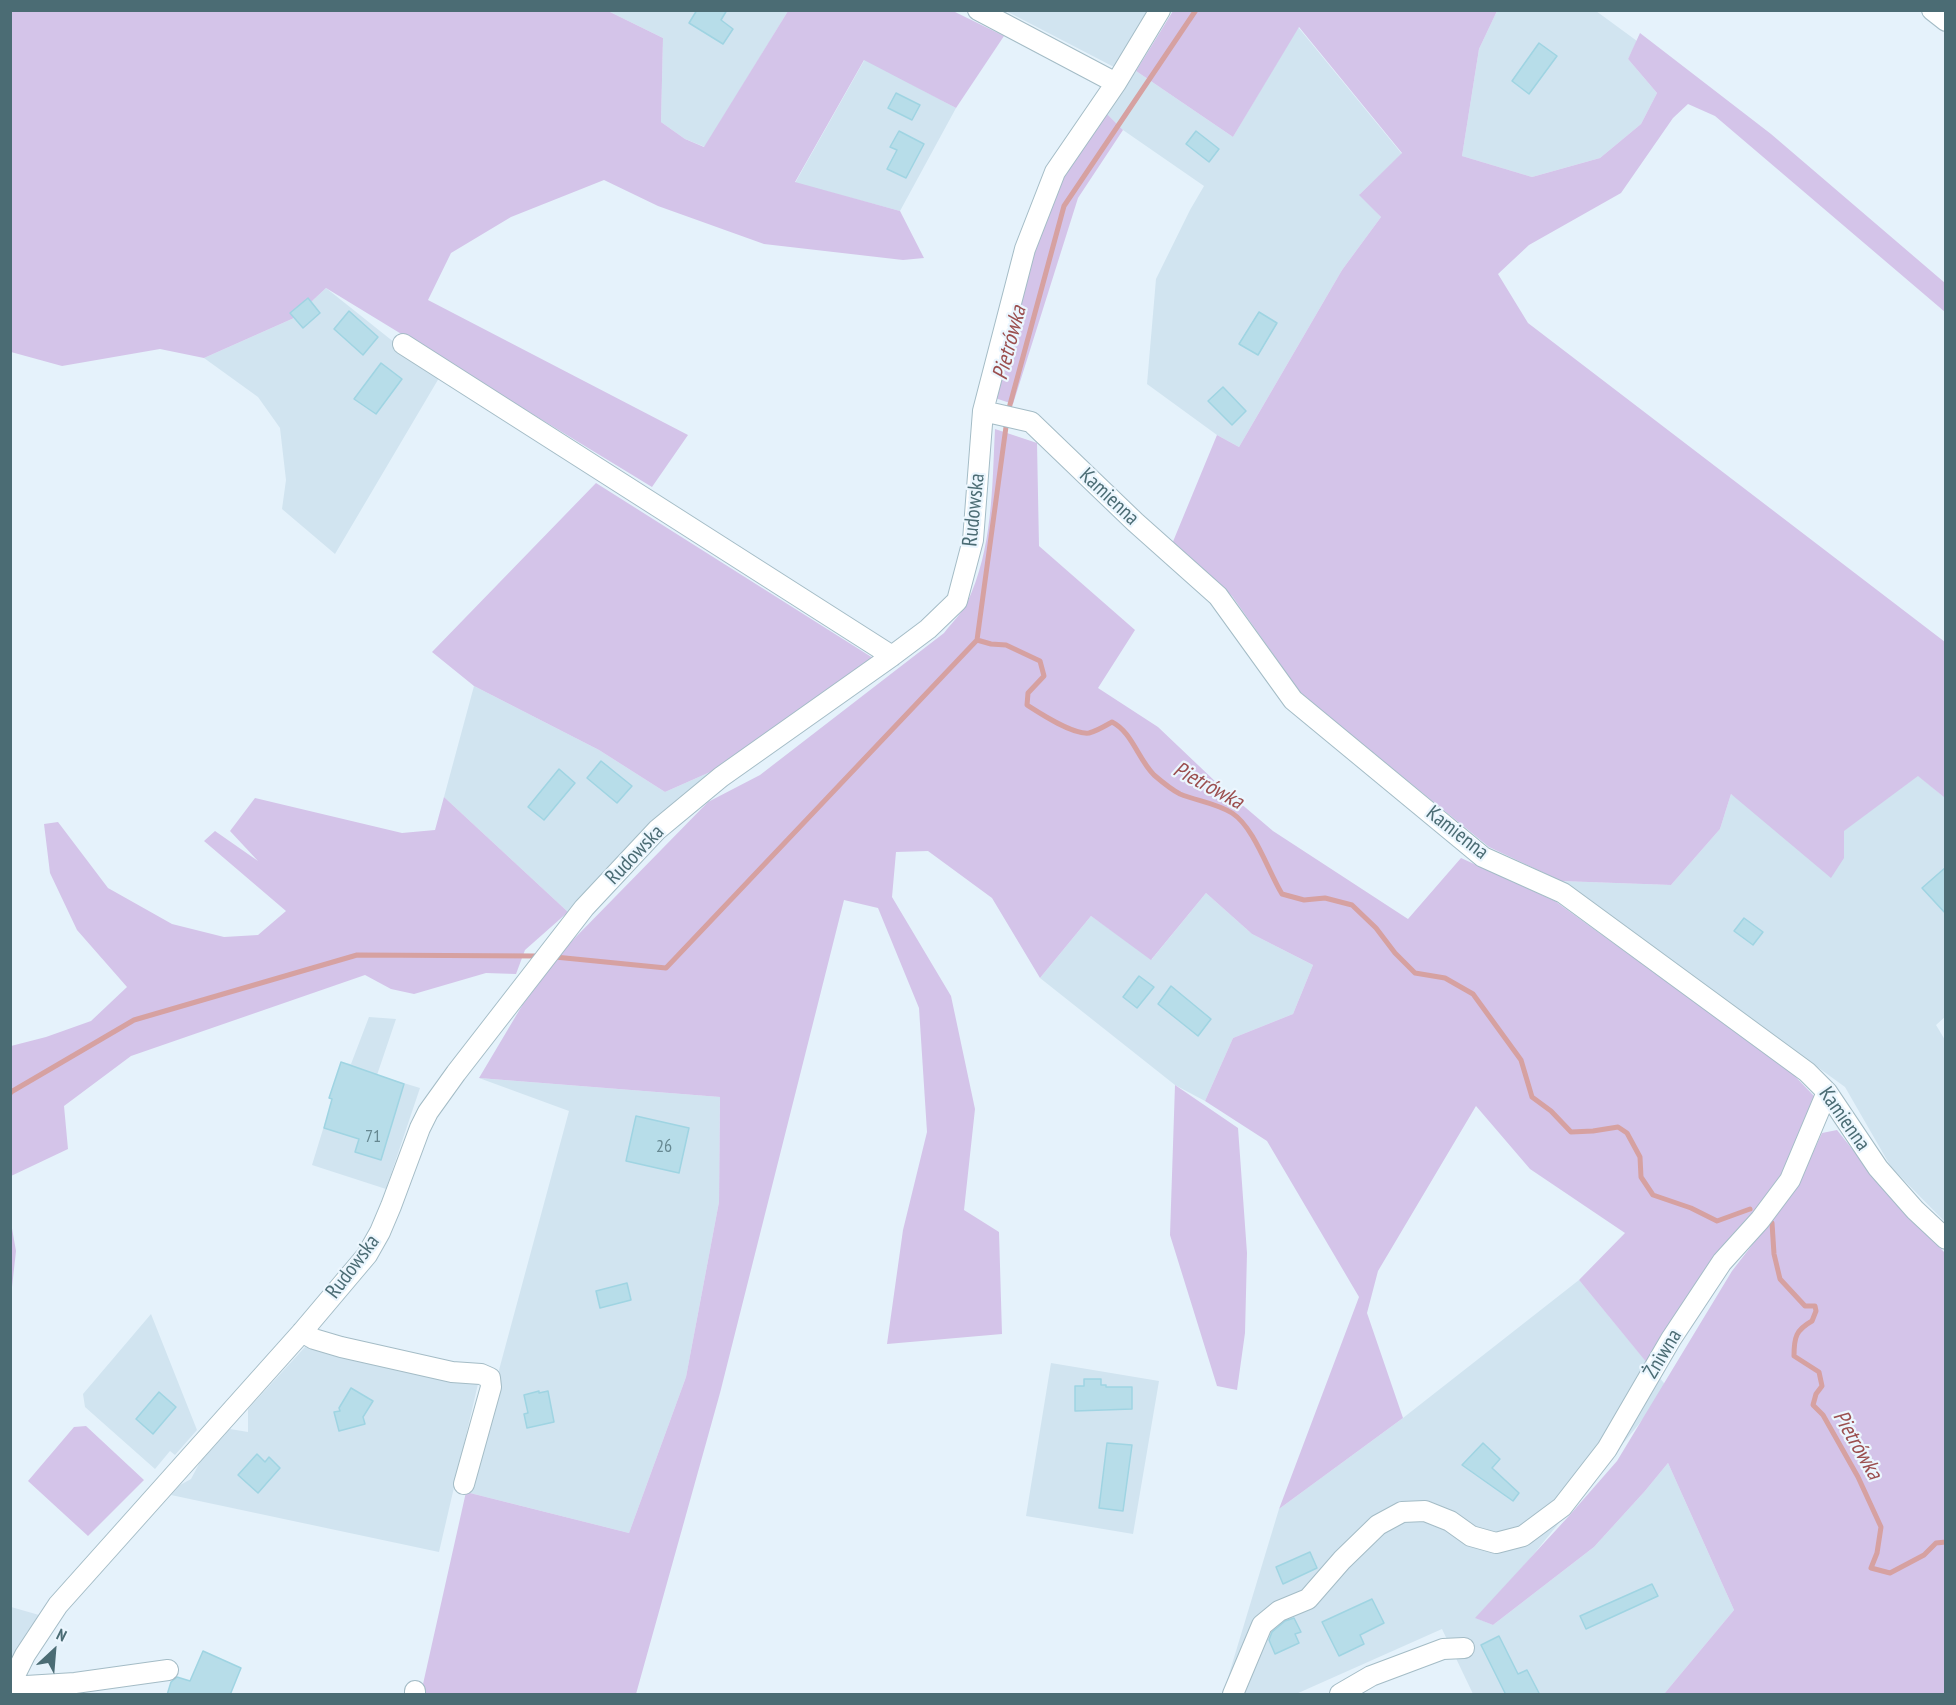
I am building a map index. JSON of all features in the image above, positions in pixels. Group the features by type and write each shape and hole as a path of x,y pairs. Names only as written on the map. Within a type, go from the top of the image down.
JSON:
{"street":[{"path":"978,10 1116,83"},
{"name":"Rudowska","path":"10,1686 30,1647 58,1605 302,1332 367,1255 392,1206 428,1112 584,908 657,830 721,777 892,656 928,629 957,601 973,540 983,411 1025,249 1055,172 1116,83 1160,10"},
{"path":"1932,10 1946,21"},
{"path":"403,344 892,656"},
{"name":"Kamienna","path":"983,411 1031,422 1135,522 1218,596 1293,700 1483,856 1563,893 1807,1072 1827,1092 1878,1168 1915,1210 1946,1239"},
{"name":"Żniwna","path":"1233,1695 1262,1625 1279,1611 1308,1599 1342,1560 1378,1525 1402,1512 1425,1511 1450,1521 1472,1536 1496,1543 1523,1536 1562,1508 1607,1449 1671,1339 1722,1262 1760,1220 1790,1180 1827,1092"},
{"path":"302,1332 314,1339 341,1347 452,1372 481,1374 490,1378 491,1387 464,1484"},
{"path":"1340,1695 1371,1676 1443,1649 1464,1648"},
{"path":"10,1686 75,1683 168,1670"}],"shaded area":[{"path":"10,11 608,11 663,38 661,122 685,139 704,147 788,11 953,11 1004,36 956,108 864,60 795,182 900,211 924,258 903,260 764,244 658,206 604,180 511,217 451,253 428,300 688,435 652,487 326,288 294,318 204,358 160,349 62,366 11,352"},
{"path":"608,11 788,11 705,147 685,139 661,122 663,38"},
{"path":"1006,11 1149,11 1114,67"},
{"path":"1173,11 1497,11 1479,49 1462,156 1532,177 1600,158 1641,124 1657,93 1628,59 1640,33 1771,134 1945,283 1945,312 1715,116 1688,104 1673,118 1621,193 1529,245 1498,274 1528,323 1945,642 1945,798 1918,776 1844,831 1844,858 1831,878 1731,794 1720,829 1671,885 1561,881 1489,847 1302,695 1232,596 1172,544 1217,435 1239,447 1342,270 1381,217 1359,195 1402,153 1299,27 1233,137 1136,71"},
{"path":"1497,11 1596,11 1637,41 1628,59 1657,93 1641,124 1600,158 1532,177 1462,156 1479,49"},
{"path":"1298,27 1402,154 1360,194 1381,217 1342,270 1239,447 1217,435 1147,384 1156,279 1204,186 1123,130 1107,114 1136,71 1233,137"},
{"path":"865,59 956,108 900,211 795,183"},
{"path":"1107,114 1123,130 1078,198 1013,404 995,398 1033,254 1061,181"},
{"path":"326,288 439,378 335,554 282,509 286,480 280,428 258,397 204,358 294,318"},
{"path":"995,429 1037,443 1039,546 1135,630 1098,688 1158,727 1219,785 1273,831 1408,919 1461,858 1555,901 1789,1070 1814,1096 1782,1177 1720,1252 1647,1363 1579,1280 1625,1233 1530,1169 1476,1106 1378,1271 1367,1313 1403,1418 1279,1509 1359,1297 1267,1141 1205,1101 1233,1038 1293,1014 1313,965 1252,934 1206,893 1151,960 1091,916 1040,978 992,898 928,851 896,852 892,897 951,996 975,1109 964,1210 999,1232 1002,1334 887,1344 903,1230 927,1132 919,1008 878,908 844,900 720,1393 636,1694 421,1693 466,1492 629,1533 686,1377 719,1202 720,1097 479,1078 523,1004 567,946 708,802 760,775 944,633 959,615 976,582 982,561 990,518"},
{"path":"596,483 873,658 717,769 665,792 599,750 474,686 432,652"},
{"path":"474,686 599,750 665,792 717,769 568,912 444,797"},
{"path":"1918,775 1945,798 1946,1016 1936,1025 1945,1040 1945,1222 1891,1167 1845,1087 1561,881 1671,885 1720,829 1731,794 1844,858 1843,831"},
{"path":"444,797 568,912 525,950 516,974 486,973 414,994 391,989 365,975 131,1056 64,1106 68,1149 11,1176 11,1046 46,1037 91,1021 127,987 77,930 50,873 44,824 58,822 108,888 172,924 224,937 258,935 286,911 204,841 215,831 258,861 230,831 255,798 402,833 435,830"},
{"path":"1206,893 1252,934 1313,965 1293,1014 1233,1038 1205,1101 1175,1085 1040,978 1091,916 1152,959"},
{"path":"369,1017 396,1019 377,1075 420,1088 386,1189 312,1165 341,1062 351,1064"},
{"path":"479,1078 720,1097 719,1202 686,1377 629,1533 466,1492 569,1111"},
{"path":"1175,1085 1238,1128 1247,1253 1245,1333 1237,1390 1217,1386 1170,1235"},
{"path":"1837,1130 1889,1195 1945,1253 1945,1694 1664,1694 1734,1610 1668,1463 1594,1547 1493,1625 1475,1618 1617,1461 1732,1271 1797,1187 1822,1133"},
{"path":"10,1217 16,1251 11,1296 10,1296"},
{"path":"1579,1280 1668,1388 1529,1560 1476,1618 1493,1625 1594,1547 1668,1463 1734,1610 1664,1694 1473,1694 1442,1629 1296,1694 1223,1694 1279,1509 1403,1418"},
{"path":"151,1314 197,1430 175,1455 170,1451 155,1469 85,1407 83,1394"},
{"path":"305,1347 478,1384 439,1552 171,1495 180,1485 191,1479 200,1462 230,1429 248,1432 248,1409"},
{"path":"1051,1363 1159,1381 1133,1534 1026,1516"},
{"path":"86,1426 144,1480 88,1536 28,1481 74,1427"},
{"path":"11,1607 39,1615 11,1666"}],"building":[{"path":"697,10 727,10 721,20 733,29 723,44 689,23"},
{"path":"1539,43 1557,56 1529,94 1512,81"},
{"path":"896,93 920,105 912,120 888,108"},
{"path":"899,131 924,144 906,178 887,169 897,150 890,147"},
{"path":"1196,131 1219,149 1209,162 1186,144"},
{"path":"308,298 320,313 303,328 290,313"},
{"path":"349,311 378,337 363,355 334,329"},
{"path":"1259,312 1277,323 1258,355 1239,344"},
{"path":"381,363 402,379 376,414 354,399"},
{"path":"1223,387 1246,411 1232,425 1208,401"},
{"path":"601,761 632,786 617,803 587,778"},
{"path":"559,769 575,783 544,820 528,807"},
{"path":"1946,867 1946,914 1922,888"},
{"path":"1744,918 1763,932 1753,945 1734,931"},
{"path":"1139,976 1154,987 1137,1008 1123,997"},
{"path":"1171,986 1211,1019 1198,1036 1158,1004"},
{"path":"341,1062 404,1084 381,1160 355,1152 359,1139 324,1128 332,1099 329,1098"},
{"path":"636,1116 689,1128 679,1173 626,1161"},
{"path":"627,1283 631,1300 600,1308 596,1291"},
{"path":"1084,1379 1101,1379 1101,1385 1106,1385 1106,1387 1132,1387 1132,1409 1075,1411 1075,1386 1084,1386"},
{"path":"351,1388 373,1401 363,1417 365,1424 339,1431 334,1412 340,1411 339,1408"},
{"path":"539,1391 539,1393 548,1391 554,1422 527,1428 524,1414 528,1413 524,1395"},
{"path":"159,1392 176,1407 153,1434 136,1419"},
{"path":"1107,1443 1132,1445 1123,1511 1099,1508"},
{"path":"1483,1443 1500,1459 1492,1468 1519,1493 1513,1501 1462,1465"},
{"path":"257,1454 265,1462 269,1457 280,1468 258,1493 238,1475"},
{"path":"1310,1552 1317,1568 1283,1584 1276,1567"},
{"path":"1652,1584 1658,1596 1586,1629 1580,1616"},
{"path":"1372,1599 1384,1623 1360,1635 1364,1644 1339,1656 1322,1622"},
{"path":"1294,1618 1301,1632 1295,1634 1299,1643 1275,1654 1269,1640 1272,1632 1285,1621"},
{"path":"1499,1636 1518,1674 1527,1670 1540,1695 1506,1695 1481,1645"},
{"path":"203,1651 241,1668 230,1695 167,1695 171,1682 177,1677 190,1681"}],"waterway":[{"name":"Pietrówka","path":"977,640 1008,412 1064,206 1196,10"},
{"name":"Pietrówka","path":"977,640 1006,645 1040,661 1044,676 1028,693 1027,705 1057,723 1082,733 1092,732 1112,722 1125,732 1148,769 1167,785 1180,794 1213,804 1232,813 1254,839 1282,894 1304,900 1325,898 1352,905 1376,928 1395,953 1415,973 1445,978 1473,994 1521,1060 1532,1097 1551,1111 1571,1132 1618,1127 1627,1133 1640,1157 1641,1177 1653,1195 1691,1208 1717,1221 1750,1209"},
{"path":"555,957 666,968 977,640"},
{"path":"10,1094 134,1020 357,955 537,956"},
{"name":"Pietrówka","path":"1772,1223 1774,1254 1780,1279 1805,1306 1815,1306 1816,1311 1812,1321 1797,1335 1794,1356 1819,1372 1822,1386 1816,1394 1813,1405 1823,1415 1858,1477 1881,1527 1877,1553 1871,1568 1890,1573 1924,1555 1936,1543 1946,1542"}]}
